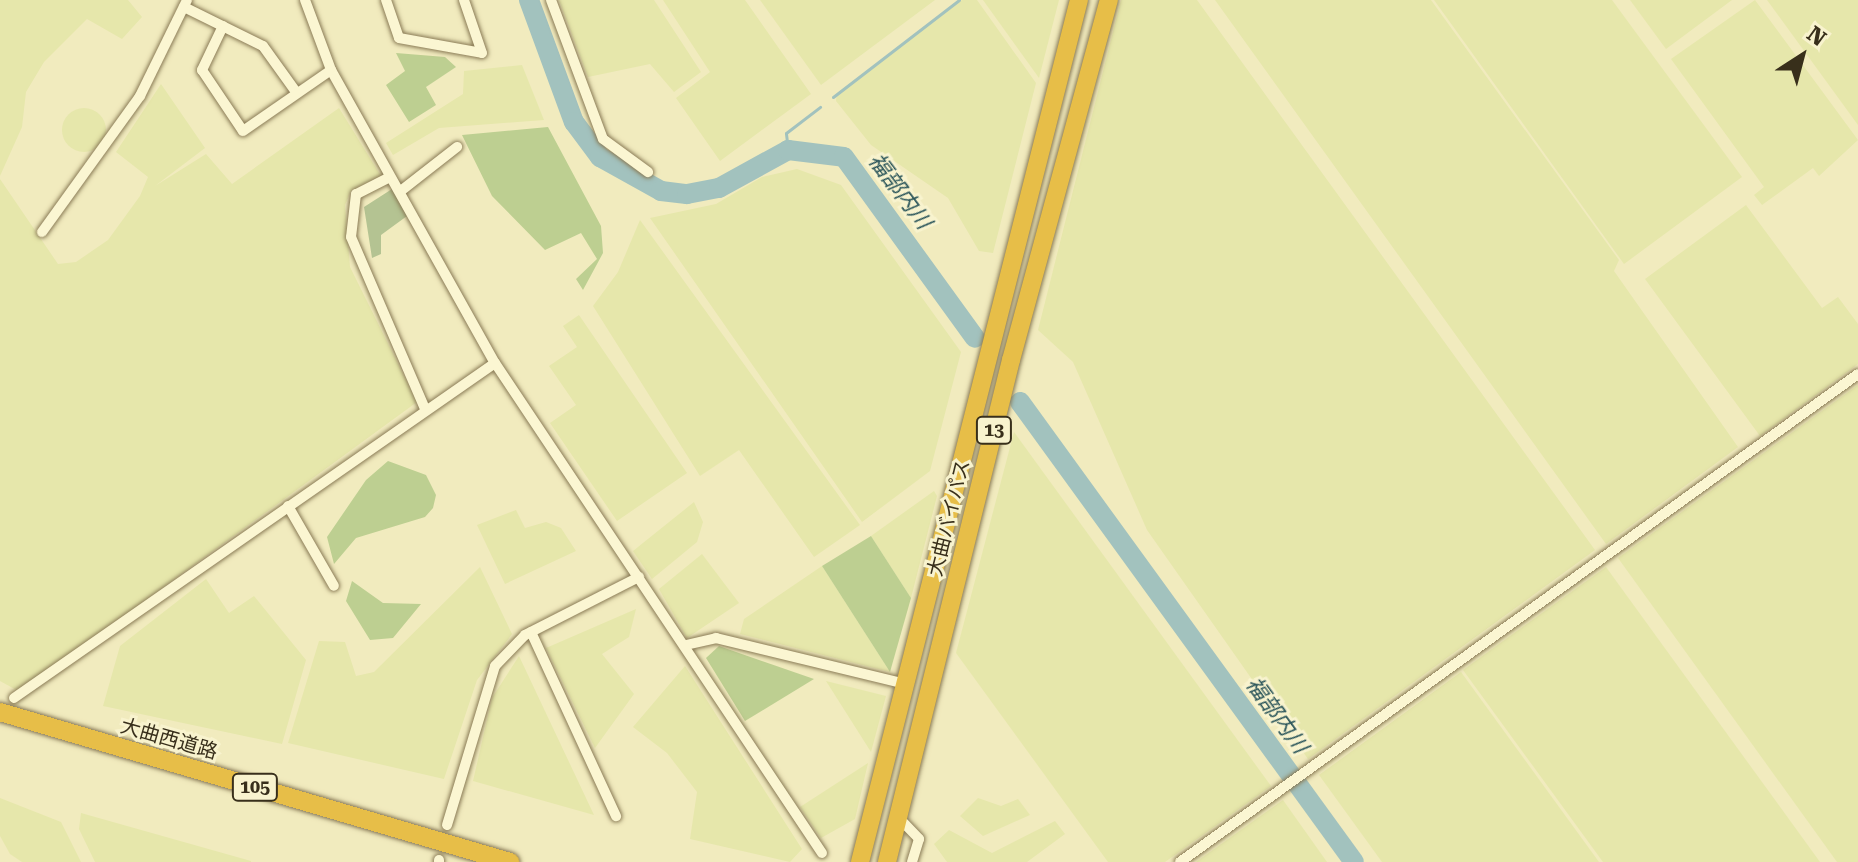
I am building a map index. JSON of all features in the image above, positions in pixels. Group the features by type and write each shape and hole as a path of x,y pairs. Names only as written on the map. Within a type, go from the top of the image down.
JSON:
{"highway":[{"name":"大曲バイパス","path":"860,862 1079,0"},
{"name":"大曲バイパス","path":"887,862 1011,360 1109,0"},
{"name":"大曲西道路","path":"0,712 510,862"}],"street":[{"path":"305,0 331,70 390,177 402,190 495,363 822,853"},
{"path":"386,0 399,38 482,53 464,0"},
{"path":"551,0 603,139 648,172"},
{"path":"42,232 134,106 185,2 263,46 296,92"},
{"path":"223,26 202,70 243,131 331,70"},
{"path":"402,190 457,147"},
{"path":"390,177 356,194 351,237 425,409"},
{"path":"14,698 495,363"},
{"path":"1180,862 1858,374"},
{"path":"288,506 334,586"},
{"path":"447,825 480,696 495,666 531,632 639,577"},
{"path":"531,632 616,816"},
{"path":"686,645 716,638 906,684"},
{"path":"899,818 919,839 912,862"}],"green space":[{"path":"0,0 128,0 142,17 122,39 87,19 44,62 26,92 22,127 0,176"},
{"path":"559,0 654,0 701,72 674,92 650,64 588,77"},
{"path":"663,0 745,0 811,94 720,161 676,98 710,72"},
{"path":"760,0 935,0 821,85"},
{"path":"962,0 977,0 1036,83 993,253 979,251 948,198 871,145 836,101 837,93"},
{"path":"983,0 1059,0 1039,78"},
{"path":"1121,0 1197,0 1595,550 1308,759 1147,530 1073,362 1038,330"},
{"path":"1215,0 1431,0 1619,260 1614,271 1738,447 1606,544"},
{"path":"1434,0 1612,0 1742,177 1624,264"},
{"path":"1630,0 1732,0 1666,49"},
{"path":"1755,0 1858,140 1819,176 1813,168 1762,205 1754,195 1764,187 1671,59"},
{"path":"1767,0 1858,0 1858,125"},
{"path":"396,53 445,57 456,67 426,87 436,105 409,122 386,85 405,71"},
{"path":"522,65 544,120 439,128 393,155 386,143 463,94 464,71"},
{"path":"161,84 205,148 155,186 206,154 232,184 339,108 381,176 351,191 345,205 350,267 417,402 20,692 0,681 0,179 58,264 76,262 108,240 140,196 148,177 116,152"},
{"path":"84,108 100,114 106,130 100,146 84,152 68,146 62,130 68,114"},
{"path":"548,127 601,226 603,253 583,290 576,279 597,259 581,233 545,250 492,196 462,135"},
{"path":"797,169 841,185 961,352 930,471 862,522 650,218 716,204 762,177"},
{"path":"392,189 407,216 381,235 381,254 372,258 364,207"},
{"path":"1746,205 1822,308 1838,297 1858,324 1858,364 1760,436 1645,279"},
{"path":"640,220 860,525 814,557 739,450 700,476 593,306 618,272"},
{"path":"579,315 687,473 617,521 550,423 576,405 549,366 577,347 563,326"},
{"path":"1858,385 1858,862 1837,862 1618,558"},
{"path":"1014,432 1271,786 1165,862 1108,862 956,653"},
{"path":"388,461 426,475 436,495 433,508 425,517 356,538 334,564 327,537 366,480"},
{"path":"934,491 937,496 911,598 871,536"},
{"path":"694,502 703,522 697,542 652,579 633,551"},
{"path":"516,510 525,528 546,522 561,528 576,551 505,584 477,525"},
{"path":"871,536 911,598 890,672 822,566"},
{"path":"702,554 739,603 687,638 659,589"},
{"path":"822,566 890,672 740,634 744,619"},
{"path":"480,567 512,634 477,680 444,779 288,743 319,641 345,642 356,676 374,672"},
{"path":"1606,567 1820,862 1603,862 1463,670"},
{"path":"206,579 229,613 254,596 306,660 282,744 103,706 120,646"},
{"path":"352,581 383,603 421,604 393,638 370,640 346,601"},
{"path":"636,609 629,637 602,654 634,694 595,748 546,648"},
{"path":"719,646 814,679 745,721 706,658"},
{"path":"519,656 594,815 473,781 492,698"},
{"path":"685,666 802,849 790,862 690,839 697,792 667,753 633,727"},
{"path":"1461,672 1599,862 1382,862 1319,775"},
{"path":"826,681 886,696 871,752"},
{"path":"868,763 855,819 821,838 800,807"},
{"path":"0,798 61,822 81,862 22,862 10,854 0,836"},
{"path":"978,798 1001,806 1018,799 1030,815 983,836 960,816"},
{"path":"1283,800 1327,862 1196,862"},
{"path":"81,813 251,862 95,862 79,829"},
{"path":"1055,821 1065,834 1027,862 947,862 934,844 949,830 992,853"}],"waterway":[{"name":"福部内川","path":"529,0 574,122 600,157 661,191 687,194 719,188 788,150 844,157 975,338"},
{"path":"833,97 959,0"},
{"path":"788,150 786,133 820,107"},
{"name":"福部内川","path":"1020,402 1354,862"}]}
